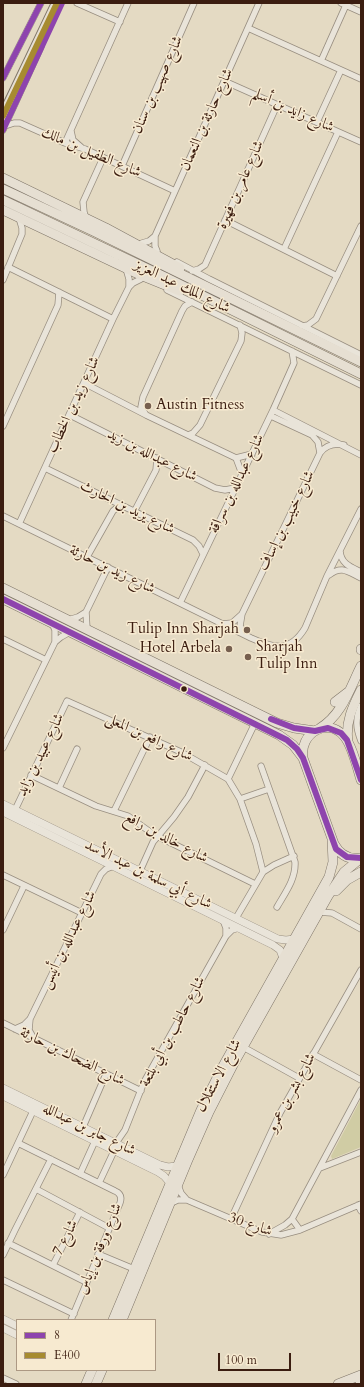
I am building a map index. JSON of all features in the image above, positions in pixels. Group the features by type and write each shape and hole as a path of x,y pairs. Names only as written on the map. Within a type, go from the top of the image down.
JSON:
{"highway":[{"path":"4,124 19,73 49,3"},
{"path":"3,100 56,3"}],"main road":[{"path":"3,177 123,236 190,274"},
{"name":"شارع الملك عبد العزيز","path":"3,189 190,274 361,362"},
{"name":"شارع الملك عبد العزيز","path":"3,200 165,277 360,376"},
{"path":"3,210 138,274 202,297"},
{"path":"3,588 283,725 300,730 317,730 328,728 337,730 345,736 361,779"},
{"path":"3,599 287,740 297,749 303,758 336,849 345,856 356,859 361,858"},
{"path":"303,758 304,744 308,736 336,715 361,666"},
{"path":"335,702 349,691"},
{"path":"349,745 348,721 360,693"},
{"path":"287,959 297,943 297,940 294,938 329,877 333,862 332,839"},
{"name":"شارع الاستقلال","path":"122,1319 170,1203 176,1166 211,1089 287,959 344,872 361,858"},
{"path":"327,898 337,891 350,878 361,872"},
{"name":"شارع الاستقلال","path":"113,1319 173,1184 287,959"},
{"path":"96,1384 102,1371"},
{"path":"338,1384 361,1375"}],"street":[{"path":"3,78 41,3"},
{"path":"4,124 62,3"},
{"path":"77,3 120,22"},
{"path":"65,143 128,3"},
{"name":"شارع صهيب بن سنان","path":"122,166 194,3"},
{"name":"شارع حارثة بن النعمان","path":"154,236 259,3"},
{"path":"321,61 343,4 361,12"},
{"path":"248,28 361,79"},
{"path":"317,122 341,70"},
{"name":"شارع زايد بن أسلم","path":"224,81 361,142"},
{"name":"شارع عامر بن فهيرة","path":"205,264 277,105"},
{"name":"شارع الطفيل بن مالك","path":"4,124 20,123 65,143 84,149 175,191"},
{"path":"71,132 74,142 84,149"},
{"path":"284,249 338,132"},
{"path":"86,218 83,209 83,202 103,158"},
{"path":"68,209 76,208 83,202"},
{"path":"3,280 22,234 19,217"},
{"path":"225,220 337,276"},
{"path":"302,326 308,325 316,319 361,226"},
{"name":"شارع الملك عبد العزيز","path":"123,236 142,243 157,251 190,274 209,279 354,351"},
{"path":"142,243 149,241 154,236"},
{"path":"154,236 157,251"},
{"name":"شارع الملك عبد العزيز","path":"112,261 118,267 141,279 240,325 361,385"},
{"path":"190,274 205,264"},
{"path":"205,264 209,279"},
{"path":"8,267 113,319"},
{"path":"127,272 129,287"},
{"name":"شارع زيد بن الخطاب","path":"19,524 113,319 129,287 141,279"},
{"path":"3,426 58,305 59,292"},
{"path":"58,305 70,298"},
{"path":"146,415 141,407 142,397 182,310 185,306 192,302"},
{"path":"316,319 318,334"},
{"path":"188,435 193,433 200,425 230,363 241,338 242,333 240,325"},
{"path":"354,351 361,349"},
{"path":"292,351 294,364 305,357"},
{"path":"354,351 361,355"},
{"name":"شارع عبدالله بن سراقة","path":"180,603 272,413 294,364"},
{"path":"84,383 146,415 236,458 252,454"},
{"path":"272,413 344,445 361,455"},
{"path":"272,413 312,435 318,442 320,453"},
{"name":"شارع عبدالله بن زيد","path":"70,415 215,488 225,490 236,488"},
{"name":"شارع خبيب بن إساف","path":"242,614 320,453 332,444 344,445"},
{"path":"134,512 156,470 157,458"},
{"path":"236,458 242,474"},
{"name":"شارع يزيد بن الحارث","path":"45,468 193,540 199,546 203,554"},
{"path":"87,557 112,514 120,505"},
{"name":"شارع زيد بن حارثة","path":"3,516 248,637 268,645 279,647 298,639 305,628 327,576 361,509"},
{"path":"340,550 343,561 361,572"},
{"path":"87,629 86,612 108,567"},
{"path":"327,576 340,569 361,578"},
{"path":"68,620 78,617 86,612"},
{"path":"221,624 232,623 242,614"},
{"path":"242,614 240,626 248,637"},
{"path":"52,623 55,634 55,642"},
{"path":"3,748 55,642 71,632"},
{"path":"3,639 46,660"},
{"name":"شارع رافع بن المعلى","path":"67,700 150,738 205,765 228,779"},
{"name":"شارع عبيد بن زايد","path":"14,810 67,700"},
{"path":"361,706 356,722 361,741"},
{"path":"255,723 228,779 240,799 259,853 263,872"},
{"path":"114,811 150,738"},
{"path":"59,788 76,749"},
{"path":"140,871 158,836 188,797 205,765"},
{"path":"261,766 294,856 296,868 293,879 277,907"},
{"name":"شارع خالد بن رافع","path":"31,775 96,806 128,816 145,829 158,836 255,884"},
{"path":"240,799 269,789"},
{"name":"شارع أبي سلمة بن عبد الأسد","path":"3,804 280,940 289,940 294,938"},
{"name":"شارع أبي سلمة بن عبد الأسد","path":"3,812 276,946 287,959"},
{"path":"236,918 263,872 294,856"},
{"name":"شارع عبدالله بن أنيس","path":"30,1019 101,874 106,869 114,866"},
{"path":"3,875 82,913"},
{"path":"3,930 24,886"},
{"path":"327,898 332,913"},
{"path":"319,912 332,913 361,929"},
{"path":"223,920 226,928 226,936"},
{"path":"242,929 250,930 254,927"},
{"name":"شارع حاطب بن أبي بلتعة","path":"116,1143 124,1130 147,1076 226,936 232,930 242,929"},
{"name":"شارع بشر بن عمرو","path":"231,1219 269,1135 299,1078 361,970"},
{"path":"15,1029 24,1025 30,1019"},
{"path":"30,1019 29,1030 35,1039"},
{"name":"شارع الضحاك بن حارثة","path":"3,1023 141,1092"},
{"path":"243,1047 299,1078"},
{"path":"313,1054 361,1080"},
{"path":"83,1127 106,1074"},
{"name":"شارع جابر بن عبدالله","path":"3,1088 116,1143 120,1151"},
{"path":"269,1234 285,1225 292,1219 361,1090"},
{"name":"شارع جابر بن عبدالله","path":"4,1098 95,1141 120,1151 161,1174 173,1184"},
{"path":"3,1175 33,1111"},
{"name":"شارع حاطب بن أبي بلتعة","path":"120,1151 124,1130"},
{"path":"80,1174 95,1141"},
{"name":"شارع ورقة بن إياس","path":"18,1143 118,1192 121,1197 72,1319"},
{"path":"99,1183 120,1151"},
{"name":"شارع جابر بن عبدالله","path":"120,1151 133,1152 163,1166 176,1166"},
{"path":"320,1168 361,1152"},
{"path":"3,1255 52,1159"},
{"path":"173,1184 187,1200"},
{"path":"36,1189 109,1228"},
{"path":"170,1203 178,1200 187,1200"},
{"name":"شارع 30","path":"187,1200 269,1234 281,1235 300,1230 360,1204"},
{"path":"360,1204 361,1211"},
{"name":"شارع 7","path":"52,1265 80,1212"},
{"path":"292,1219 300,1230"},
{"path":"8,1243 86,1282"},
{"path":"98,1254 134,1270"},
{"path":"3,1280 74,1314"},
{"path":"3,1319 16,1326"},
{"path":"3,1328 16,1334"},
{"path":"3,1378 16,1384"}],"shaded area":[{"path":"361,1099 361,1147 332,1159 331,1156"}],"transit line":[{"name":"8","path":"3,78 41,3"},
{"name":"E400","path":"3,116 57,3"},
{"name":"8","path":"3,130 62,3"},
{"name":"8","path":"3,599 287,740 297,749 303,758 336,849 347,857 361,858"},
{"name":"8","path":"271,719 294,728 315,731 328,728 341,733 347,740 361,780"}],"place":[{"name":"Austin Fitness","path":"148,406"},
{"name":"Tulip Inn Sharjah","path":"247,630"},
{"name":"Hotel Arbela","path":"229,649"},
{"name":"Sharjah Tulip Inn","path":"248,657"}]}
